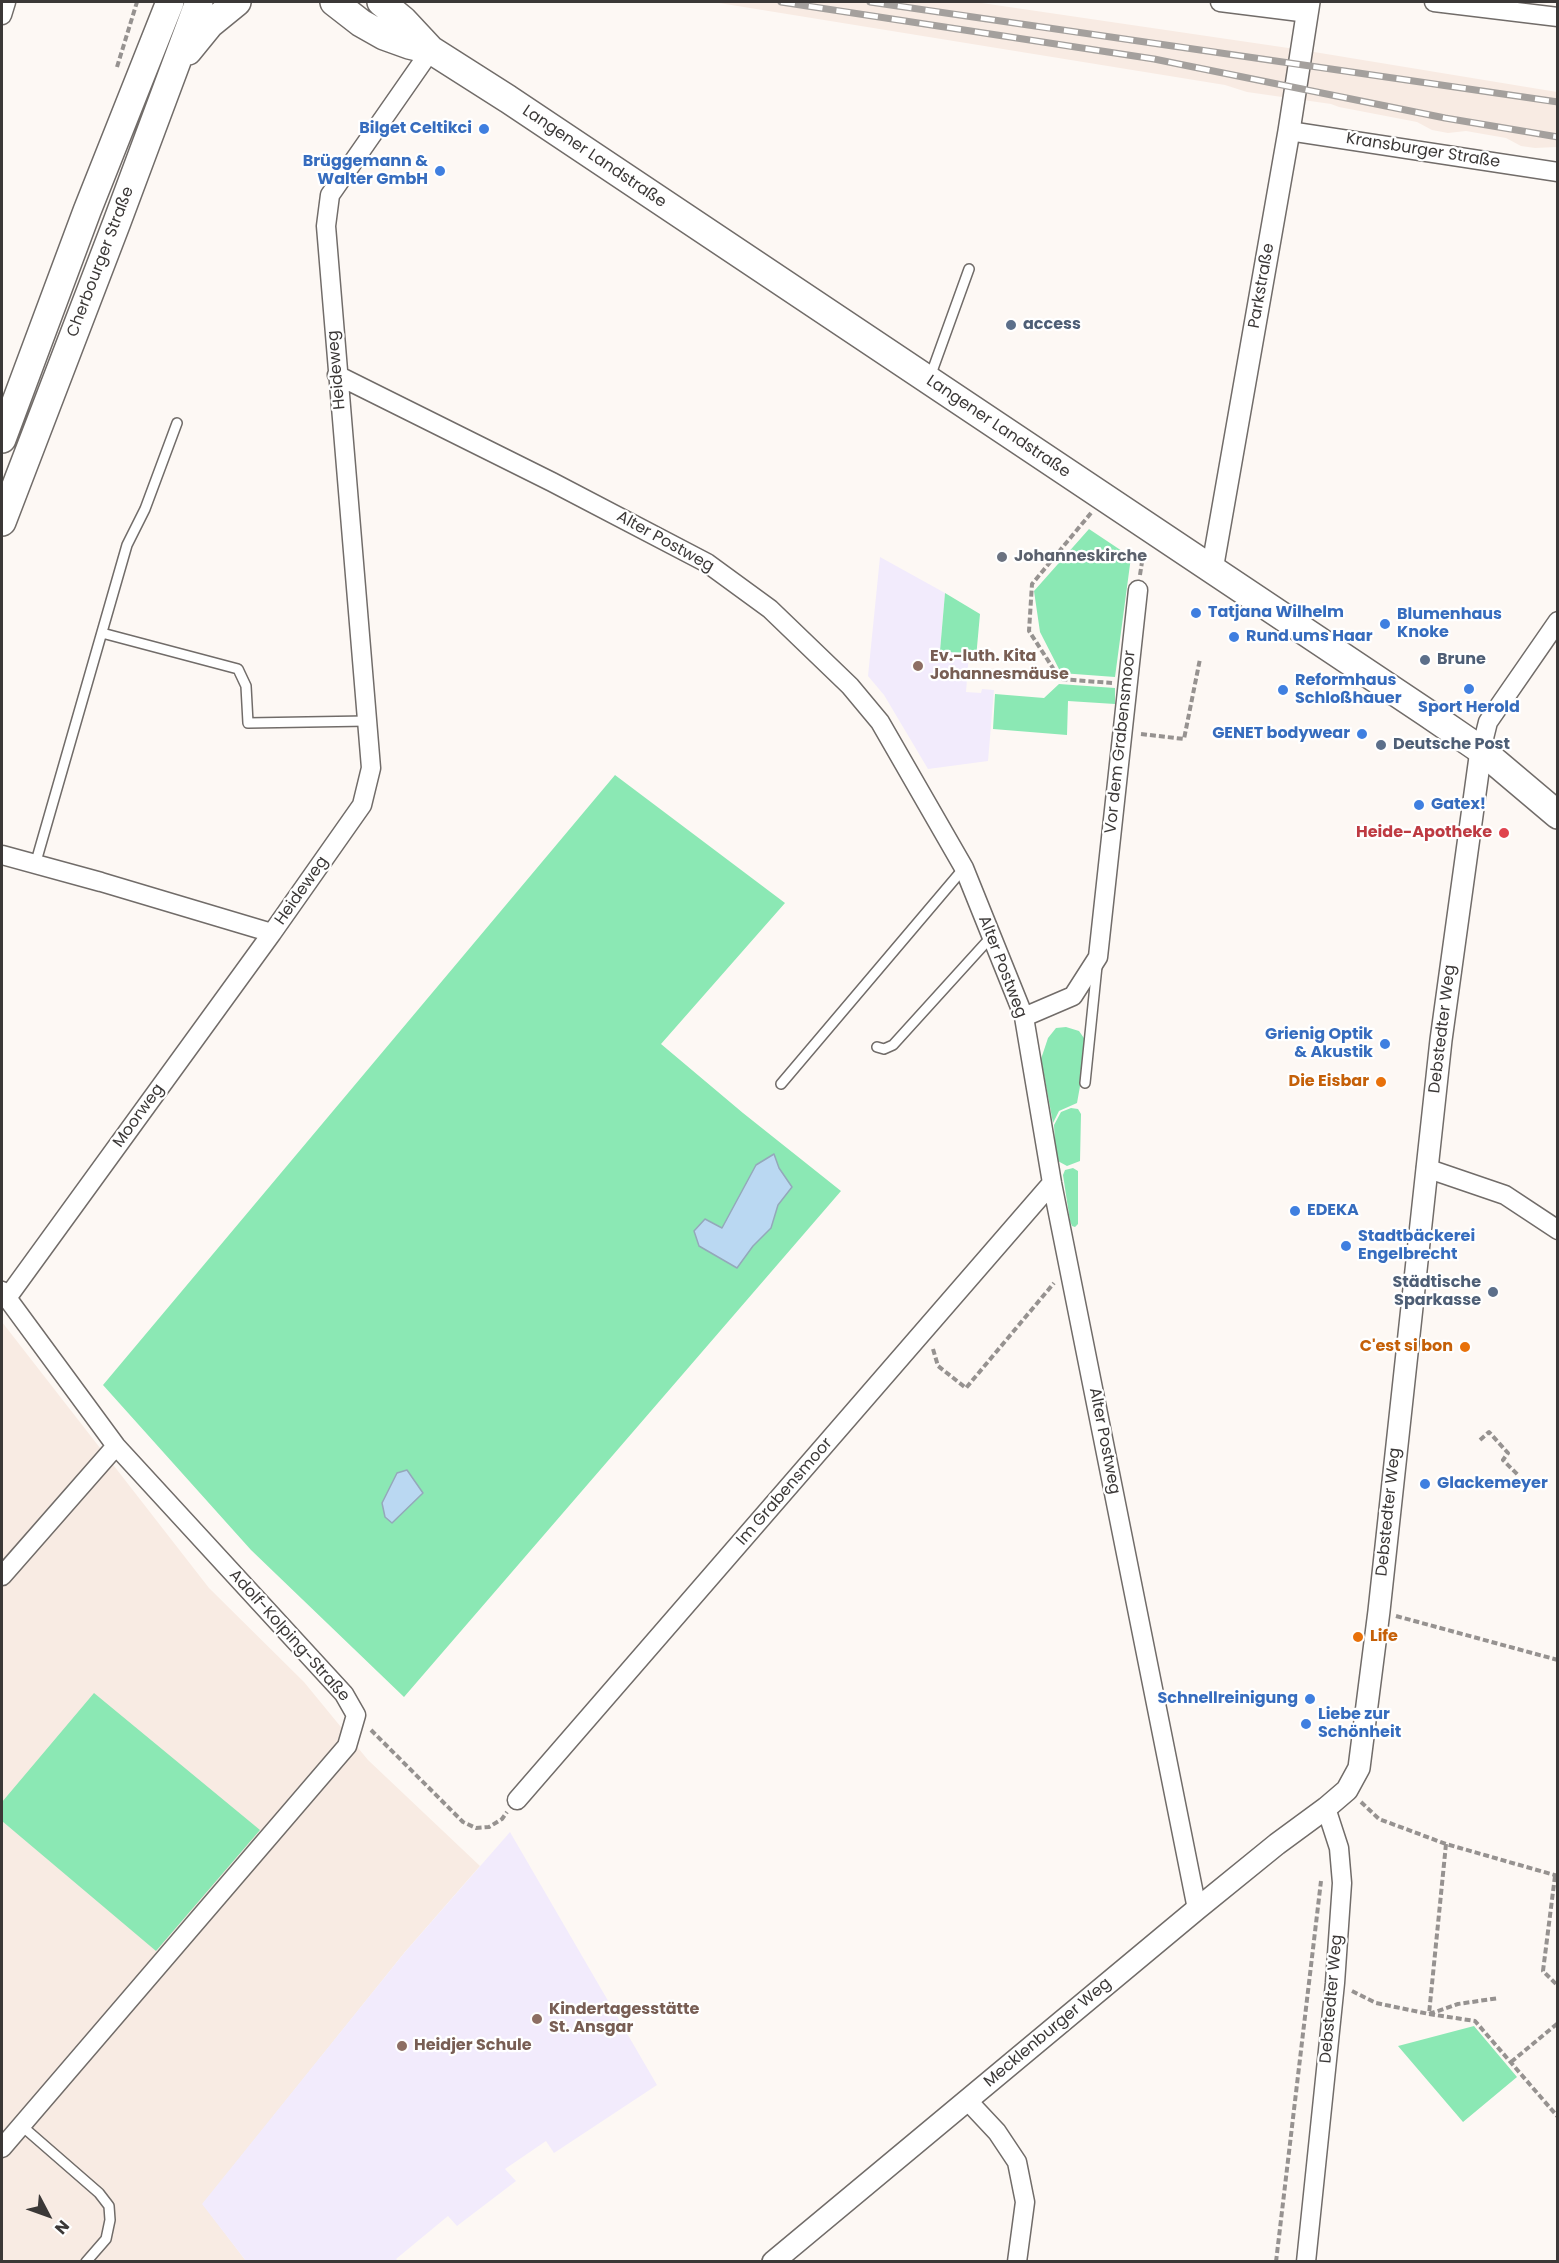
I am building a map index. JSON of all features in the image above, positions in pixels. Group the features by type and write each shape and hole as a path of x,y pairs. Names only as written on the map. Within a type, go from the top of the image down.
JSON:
{"main road":[{"name":"Cherbourger Straße","path":"2,439 87,211 170,2"},
{"name":"Cherbourger Straße","path":"2,522 199,2"},
{"path":"171,74 210,24 237,2"},
{"name":"Langener Landstraße","path":"334,2 384,36 431,50"},
{"name":"Langener Landstraße","path":"381,2 403,20 431,50 508,99 1481,750 1557,815"}],"street":[{"path":"2,15 6,2"},
{"path":"1220,2 1309,7"},
{"path":"1434,2 1557,17"},
{"name":"Parkstraße","path":"1212,570 1309,7"},
{"name":"Heideweg","path":"2,855 272,933 362,805 371,768 326,225 330,195 431,50"},
{"name":"Kransburger Straße","path":"1289,131 1557,172"},
{"name":"Alter Postweg","path":"337,375 707,563 770,609 850,686 880,722 964,868 1024,1017 1052,1183 1197,1908"},
{"name":"Vor dem Grabensmoor","path":"1024,1017 1073,996 1098,957 1138,590"},
{"path":"1481,750 1488,722 1557,621"},
{"name":"Debstedter Weg","path":"1310,2258 1342,1883 1339,1848 1326,1808 1347,1790 1359,1768 1441,1040 1481,750"},
{"name":"Moorweg","path":"4,1295 272,933"},
{"path":"1426,1168 1505,1195 1557,1230"},
{"name":"Im Grabensmoor","path":"517,1800 1052,1183"},
{"name":"Adolf-Kolping-Straße","path":"2,2148 347,1746 356,1715 344,1694 117,1446 4,1295"},
{"path":"2,1576 117,1446"},
{"name":"Mecklenburger Weg","path":"773,2262 1197,1908 1326,1808"},
{"path":"967,2100 997,2132 1017,2162 1025,2202 1017,2262"}],"lane":[{"path":"929,381 969,269"},
{"path":"35,865 127,545 146,509 177,423"},
{"path":"102,633 238,669 246,686 248,723 367,722"},
{"path":"781,1084 964,868"},
{"path":"877,1047 884,1049 893,1045 991,937"},
{"name":"Vor dem Grabensmoor","path":"1085,1083 1098,957"},
{"path":"22,2126 99,2193 109,2206 110,2220 106,2239 86,2262"}],"path":[{"path":"1104,498 1032,584 1029,631 1060,679 1128,684"},
{"path":"1138,590 1147,526"},
{"path":"1122,732 1184,739 1200,659"},
{"path":"921,1335 932,1346 938,1365 966,1388 1069,1267"},
{"path":"1480,1440 1489,1432 1508,1453 1503,1460 1518,1475"},
{"path":"1378,1611 1557,1660"},
{"path":"356,1715 463,1822 476,1828 489,1827 502,1819 517,1800"},
{"path":"1347,1790 1379,1819 1446,1844 1556,1876 1543,1971 1557,1986"},
{"path":"1430,2014 1446,1844"},
{"path":"1276,2262 1322,1873"},
{"path":"1335,1983 1376,2002 1430,2014 1475,2020 1557,2116"},
{"path":"1430,2014 1458,2004 1499,1998"},
{"path":"1511,2062 1557,2023"}],"shaded area":[{"path":"713,2 975,2 1302,50 1557,92 1557,147 1521,146 1506,138 1466,131 1448,133 1432,130 1417,122 1331,104 1247,92 1225,85"},
{"name":"Ev.-luth. Kita Johannesmäuse","path":"880,557 945,593 940,651 969,654 966,692 981,693 982,689 994,690 988,761 928,769 884,695 868,676"},
{"path":"2,1322 209,1588 304,1682 368,1760 480,1866 405,1952 203,2204 246,2261 2,2261"},
{"name":"Heidjer Schule","path":"510,1832 657,2085 554,2153 546,2141 505,2169 516,2181 457,2226 448,2216 396,2259 398,2261 246,2261 202,2204 405,1952"}],"green space":[{"path":"1089,529 1131,557 1115,677 1061,673 1040,632 1034,591"},
{"path":"945,593 980,614 976,658 969,657 969,654 940,651"},
{"path":"1059,684 1115,688 1115,704 1068,701 1067,735 993,729 995,694 1044,698"},
{"path":"615,775 785,903 661,1044 841,1191 404,1697 251,1550 103,1385"},
{"path":"1066,1027 1079,1031 1086,1041 1084,1064 1077,1103 1059,1111 1053,1123 1041,1059 1048,1038 1056,1028"},
{"path":"1071,1108 1078,1109 1081,1114 1080,1161 1067,1166 1056,1160 1054,1125 1061,1112"},
{"path":"1073,1168 1078,1171 1078,1224 1075,1227 1070,1221 1063,1175 1065,1170"},
{"path":"94,1693 260,1830 156,1951 2,1821 2,1802"},
{"path":"1474,2026 1517,2077 1463,2122 1398,2046"}],"water":[{"path":"774,1154 779,1168 792,1187 778,1205 771,1228 753,1246 737,1268 699,1246 694,1231 705,1219 722,1228 756,1165"},
{"path":"407,1470 423,1493 392,1523 385,1517 382,1503 397,1473"}],"railway":[{"path":"781,2 1154,59 1445,118 1558,137"},
{"path":"870,2 1558,102"}],"place":[{"name":"Bilget Celtikci","path":"484,129"},
{"name":"Brüggemann & Walter GmbH","path":"440,171"},
{"name":"access","path":"1011,325"},
{"name":"Johanneskirche","path":"1002,557"},
{"name":"Tatjana Wilhelm","path":"1196,613"},
{"name":"Blumenhaus Knoke","path":"1385,624"},
{"name":"Rund ums Haar","path":"1234,637"},
{"name":"Brune","path":"1425,660"},
{"name":"Ev.-luth. Kita Johannesmäuse","path":"918,666"},
{"name":"Sport Herold","path":"1469,689"},
{"name":"Reformhaus Schloßhauer","path":"1283,690"},
{"name":"GENET bodywear","path":"1362,734"},
{"name":"Deutsche Post","path":"1381,745"},
{"name":"Gatex!","path":"1419,805"},
{"name":"Heide-Apotheke","path":"1504,833"},
{"name":"Grienig Optik & Akustik","path":"1385,1044"},
{"name":"Die Eisbar","path":"1381,1082"},
{"name":"EDEKA","path":"1295,1211"},
{"name":"Stadtbäckerei Engelbrecht","path":"1346,1246"},
{"name":"Städtische Sparkasse","path":"1493,1292"},
{"name":"C'est si bon","path":"1465,1347"},
{"name":"Glackemeyer","path":"1425,1484"},
{"name":"Life","path":"1358,1637"},
{"name":"Schnellreinigung","path":"1310,1699"},
{"name":"Liebe zur Schönheit","path":"1306,1724"},
{"name":"Kindertagesstätte St. Ansgar","path":"537,2019"},
{"name":"Heidjer Schule","path":"402,2046"}]}
